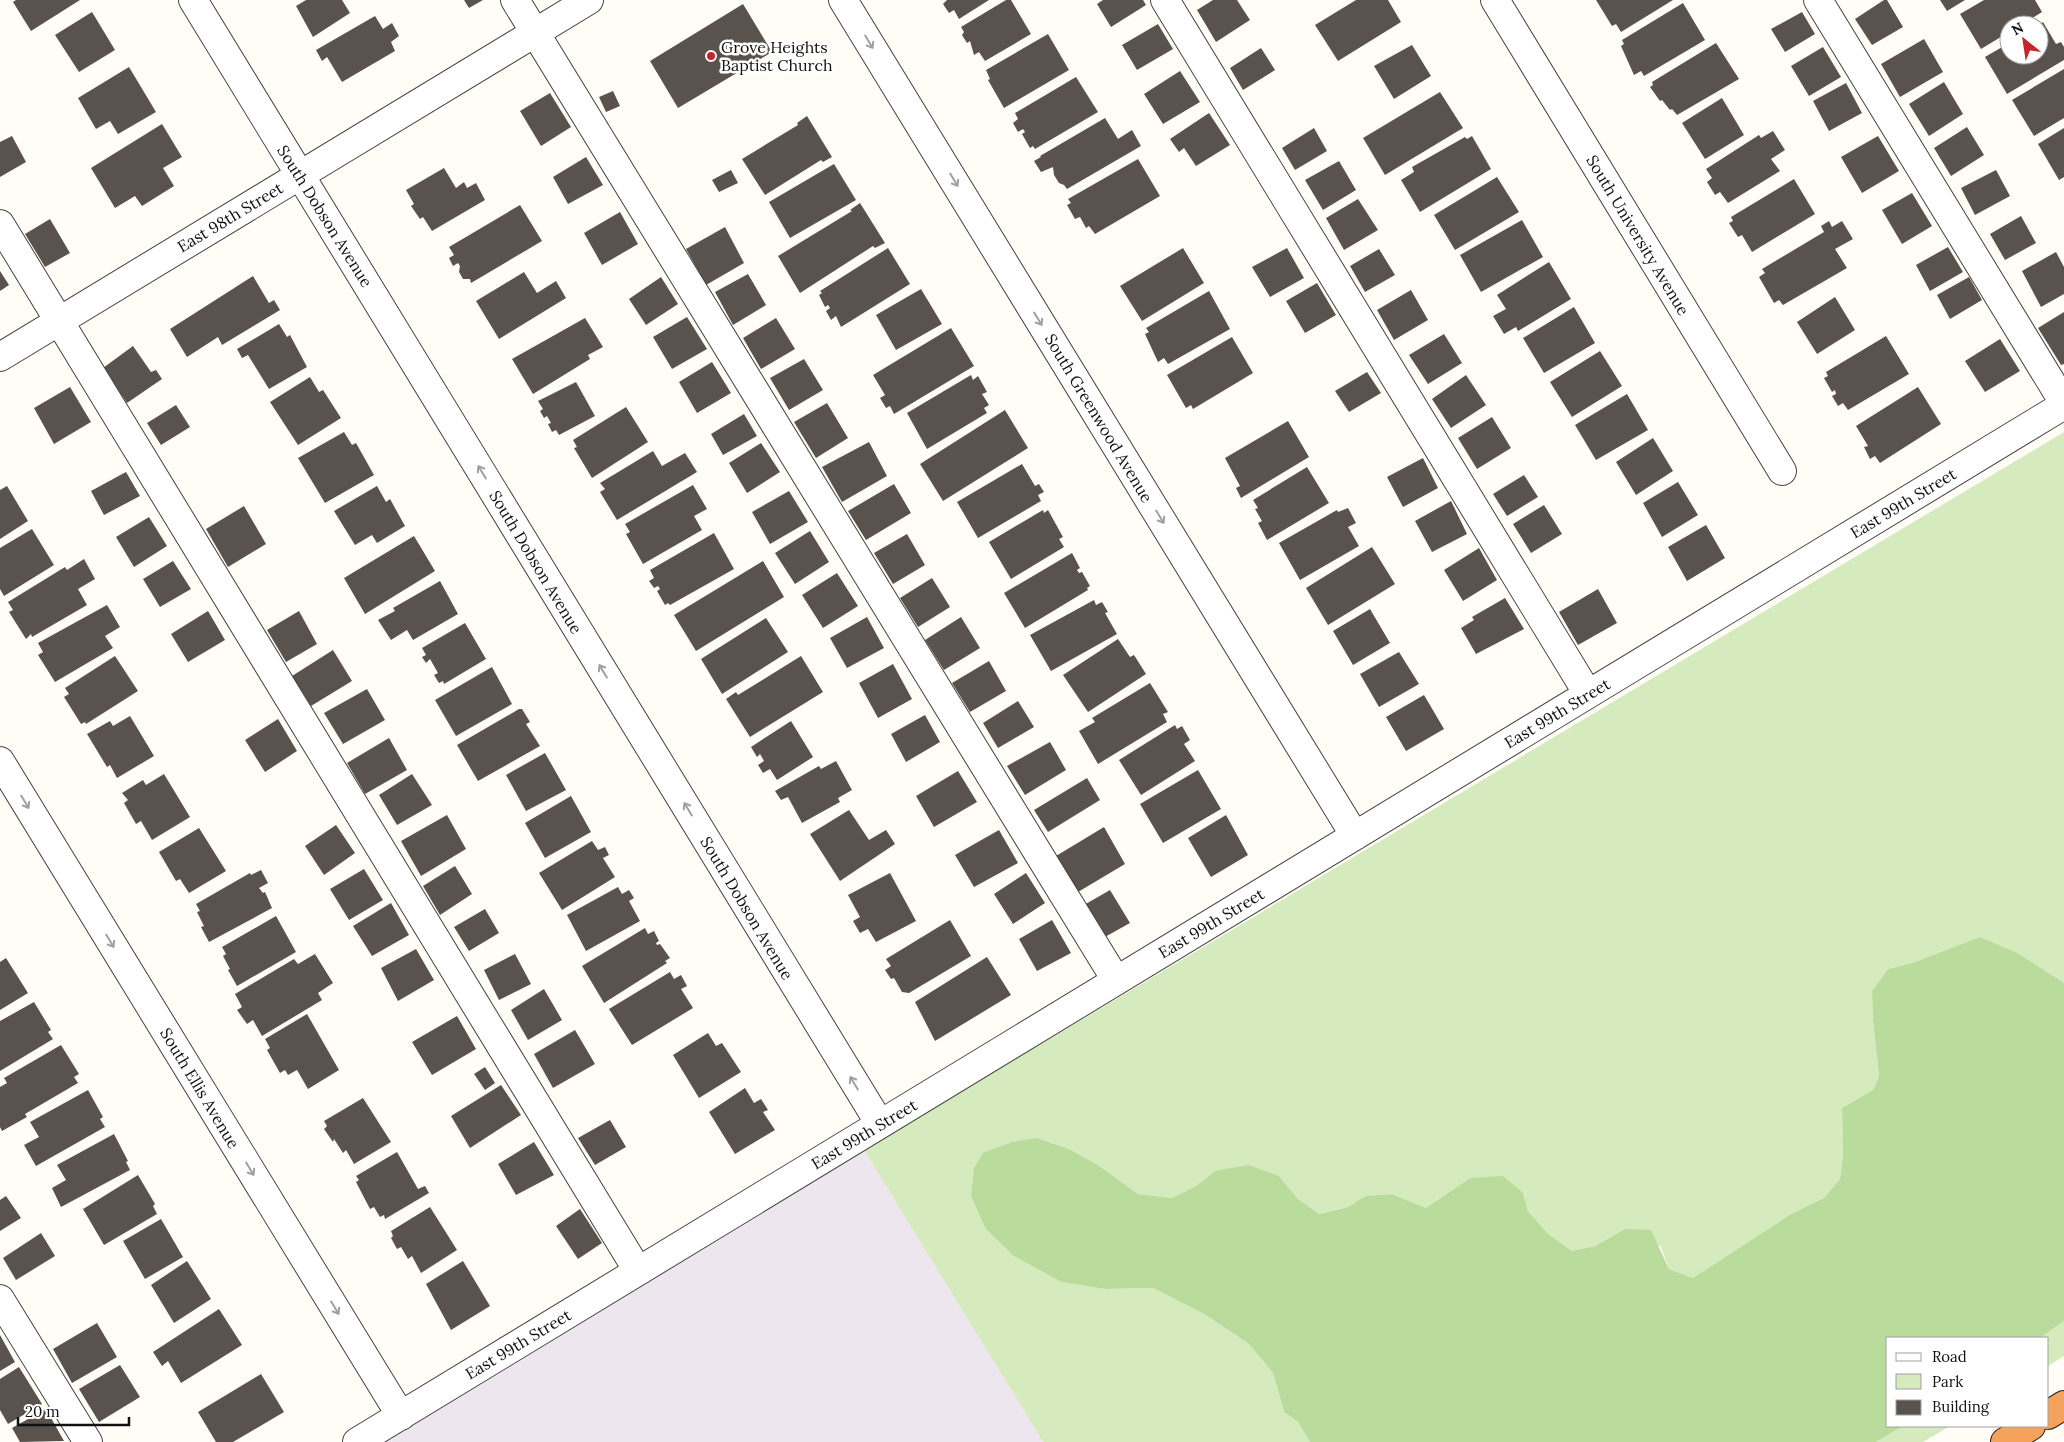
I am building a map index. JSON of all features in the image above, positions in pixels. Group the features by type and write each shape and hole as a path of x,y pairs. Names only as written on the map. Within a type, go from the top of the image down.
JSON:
{"highway":[{"path":"2049,1414 2064,1405"},
{"path":"2005,1442 2029,1427"}],"street":[{"name":"South Dobson Avenue","path":"193,0 880,1124"},
{"path":"515,0 1116,980"},
{"name":"East 98th Street","path":"0,357 589,0"},
{"name":"South Greenwood Avenue","path":"843,0 1355,836"},
{"path":"1166,0 1588,694"},
{"name":"South University Avenue","path":"1494,0 1782,471"},
{"path":"1818,0 2064,404"},
{"path":"0,224 638,1271"},
{"name":"East 99th Street","path":"357,1442 2064,404"},
{"name":"South Ellis Avenue","path":"0,761 401,1416"},
{"path":"0,1299 88,1442"}],"shaded area":[{"path":"864,1150 1043,1442 383,1442"}],"green space":[{"path":"2064,432 2064,983 1980,937 1912,963 1888,969 1872,991 1879,1076 1873,1090 1842,1108 1843,1156 1840,1179 1824,1198 1791,1214 1693,1278 1669,1269 1661,1247 1625,1229 1595,1246 1572,1251 1547,1233 1528,1211 1523,1193 1470,1178 1426,1208 1392,1194 1365,1196 1348,1207 1318,1214 1298,1199 1279,1176 1215,1171 1196,1186 1172,1198 1138,1194 1098,1165 1069,1149 1037,1138 1107,1289 1153,1288 1204,1314 1249,1344 1273,1373 1284,1412 1298,1422 1310,1442 1043,1442 864,1150"},
{"path":"1980,937 2017,953 2064,983 2064,1321 2041,1337 1886,1337 1886,1427 1901,1427 1876,1442 1310,1442 1298,1422 1284,1412 1273,1373 1249,1344 1204,1314 1153,1288 1107,1289 1062,1282 1014,1256 986,1229 971,1196 974,1168 983,1153 1012,1142 1037,1138 1069,1149 1098,1165 1138,1194 1172,1198 1196,1186 1215,1171 1248,1165 1279,1176 1298,1199 1319,1214 1348,1207 1365,1196 1392,1194 1426,1208 1470,1178 1503,1176 1523,1193 1528,1211 1547,1233 1572,1251 1595,1246 1625,1229 1651,1230 1669,1269 1693,1278 1791,1214 1824,1198 1840,1179 1843,1156 1842,1108 1873,1090 1879,1076 1872,991 1888,969 1912,963"},
{"path":"2064,1321 2064,1356 2049,1365 2049,1337 2041,1337"},
{"path":"1901,1427 1948,1427 1923,1442 1876,1442"}],"building":[{"path":"16,0 80,0 31,31 13,2"},
{"path":"306,0 342,0 350,13 313,37 296,6"},
{"path":"464,0 483,0 469,8"},
{"path":"947,0 989,0 959,19 954,10 949,13 943,4"},
{"path":"1006,0 1011,0 1031,34 985,61 979,52 974,55 970,41 967,43 962,35 964,32 961,27"},
{"path":"1103,0 1143,0 1146,5 1111,27 1097,4"},
{"path":"1213,0 1237,0 1250,20 1216,42 1197,10"},
{"path":"1356,0 1388,0 1401,22 1338,61 1315,25"},
{"path":"1596,0 1673,0 1621,32 1616,24 1612,26"},
{"path":"1884,0 1887,0 1903,27 1872,45 1855,19"},
{"path":"1940,0 1965,0 1947,11"},
{"path":"1984,0 2035,0 2042,12 2037,15 1999,15 1999,38 1981,49 1960,14"},
{"path":"1683,3 1705,40 1644,76 1641,71 1634,75 1621,46 1624,44 1622,40"},
{"name":"Grove Heights Baptist Church","path":"743,4 772,52 678,108 650,61"},
{"path":"92,12 115,50 79,72 55,35"},
{"path":"1802,12 1815,34 1785,52 1771,29"},
{"path":"375,16 383,29 392,23 399,36 391,42 395,51 342,82 327,57 322,61 316,50"},
{"path":"1158,24 1173,49 1137,70 1122,45"},
{"path":"2049,32 2056,44 2061,42 2064,47 2064,60 2007,94 1985,57 1999,49 1999,65 2049,65"},
{"path":"1048,34 1069,70 1004,108 988,80 990,79 986,70"},
{"path":"1924,39 1943,72 1900,97 1881,64"},
{"path":"1716,43 1739,79 1677,115 1662,100 1660,101 1650,87 1653,85 1652,82"},
{"path":"1412,45 1431,76 1394,99 1374,66"},
{"path":"1823,47 1841,77 1809,96 1791,66"},
{"path":"1261,48 1275,70 1243,90 1230,68"},
{"path":"129,67 156,112 118,134 110,121 96,129 78,98"},
{"path":"2064,69 2064,118 2034,136 2012,100"},
{"path":"1180,71 1200,102 1163,124 1144,94"},
{"path":"1076,77 1098,112 1035,149 1033,146 1030,148 1022,134 1025,132 1023,129 1018,132 1013,123 1018,119 1015,113"},
{"path":"1944,82 1963,114 1929,136 1909,104"},
{"path":"1846,83 1862,113 1829,131 1813,101"},
{"path":"613,91 620,106 606,112 599,97"},
{"path":"1440,92 1463,128 1385,175 1363,138"},
{"path":"550,93 571,127 541,146 520,111"},
{"path":"1722,98 1744,135 1705,159 1682,123"},
{"path":"1209,113 1230,145 1196,166 1184,148 1179,152 1170,139"},
{"path":"807,116 832,157 823,162 821,160 765,195 742,159 798,125 797,123"},
{"path":"1105,118 1118,139 1132,130 1141,146 1067,189 1059,183 1054,175 1053,167 1041,172 1034,161"},
{"path":"162,124 182,157 163,168 174,186 142,206 135,196 115,208 91,168"},
{"path":"1967,127 1984,155 1951,176 1934,148"},
{"path":"1314,128 1327,151 1295,170 1282,148"},
{"path":"2064,128 2064,177 2059,180 2038,144"},
{"path":"1773,131 1785,150 1771,159 1780,171 1728,203 1720,192 1715,195 1707,182 1712,178 1706,169 1759,135 1761,138"},
{"path":"12,136 26,162 0,177 0,142"},
{"path":"1472,136 1491,169 1420,212 1401,180 1414,172 1412,167 1465,137 1467,139"},
{"path":"1878,136 1899,171 1862,193 1841,157"},
{"path":"586,157 603,185 568,204 553,177"},
{"path":"1138,159 1160,196 1095,234 1089,226 1086,228 1080,217 1075,219 1067,205 1071,203 1068,199"},
{"path":"1339,161 1356,190 1323,210 1305,180"},
{"path":"834,164 856,200 790,238 769,202"},
{"path":"444,168 456,188 464,182 467,188 476,183 485,200 432,231 423,217 420,219 411,206 414,204 406,190"},
{"path":"731,170 738,183 719,192 712,180"},
{"path":"1996,170 2010,196 1975,215 1961,188"},
{"path":"1497,177 1519,212 1455,250 1434,215"},
{"path":"1794,179 1815,214 1752,252 1742,235 1738,237 1729,223 1733,221 1731,217"},
{"path":"1912,193 1932,226 1902,244 1882,210"},
{"path":"1358,199 1378,230 1344,250 1326,218"},
{"path":"860,203 885,243 875,248 873,246 800,293 778,256 852,211 850,210"},
{"path":"520,205 542,241 471,283 470,279 463,279 459,272 460,266 458,263 453,266 449,258 454,255 449,247"},
{"path":"620,212 638,244 602,265 584,233"},
{"path":"2021,216 2036,243 2005,260 1990,234"},
{"path":"50,219 70,253 45,267 25,234"},
{"path":"1522,220 1543,257 1481,292 1460,255"},
{"path":"1829,221 1832,227 1842,221 1853,239 1835,249 1847,268 1783,305 1779,300 1774,303 1759,277 1765,273 1762,269 1824,232 1821,226"},
{"path":"725,227 744,263 706,285 686,249"},
{"path":"1948,247 1963,272 1930,291 1916,265"},
{"path":"888,248 910,284 841,327 836,316 831,320 826,311 830,308 828,305 825,307 819,295 822,293 820,291"},
{"path":"1183,248 1204,283 1142,321 1120,286"},
{"path":"1287,248 1304,278 1270,297 1252,267"},
{"path":"1379,249 1395,275 1365,292 1350,266"},
{"path":"2056,252 2064,267 2064,294 2041,307 2022,271"},
{"path":"1549,262 1571,299 1518,331 1516,327 1504,334 1493,316 1506,309 1497,295"},
{"path":"0,271 9,285 0,291"},
{"path":"524,272 537,293 556,281 566,298 499,339 476,301"},
{"path":"748,274 766,305 733,325 715,292"},
{"path":"253,276 269,303 274,300 280,310 222,345 218,337 187,357 170,329"},
{"path":"661,277 678,304 646,325 629,299"},
{"path":"1969,277 1982,300 1950,319 1937,295"},
{"path":"1317,283 1336,315 1305,333 1286,301"},
{"path":"921,289 942,324 896,350 876,315"},
{"path":"1411,290 1428,320 1394,340 1377,310"},
{"path":"1209,291 1230,329 1168,364 1164,358 1158,362 1145,334 1149,332 1146,328"},
{"path":"1835,297 1855,330 1817,354 1797,322"},
{"path":"1574,307 1595,343 1544,373 1523,338"},
{"path":"2064,312 2064,364 2061,365 2038,328"},
{"path":"687,317 707,349 672,369 653,337"},
{"path":"585,318 603,347 588,355 590,359 533,394 512,359"},
{"path":"776,318 795,349 761,369 743,338"},
{"path":"279,324 287,337 290,335 307,367 269,389 248,355 242,358 237,349"},
{"path":"951,328 974,366 894,414 890,406 886,408 880,398 885,395 873,375"},
{"path":"1444,334 1462,363 1428,384 1409,355"},
{"path":"1886,336 1909,374 1848,410 1843,403 1838,406 1832,396 1836,394 1835,390 1832,392 1824,378 1828,376 1826,372"},
{"path":"1232,337 1253,373 1193,409 1191,405 1186,408 1167,375"},
{"path":"2000,339 2020,371 1985,392 1965,361"},
{"path":"133,346 151,372 156,370 162,379 127,403 103,368"},
{"path":"1600,351 1622,386 1572,417 1550,382"},
{"path":"804,359 823,390 789,410 770,378"},
{"path":"712,362 731,393 697,413 679,382"},
{"path":"1367,372 1381,393 1349,412 1335,391"},
{"path":"971,375 973,380 978,376 987,392 982,394 989,405 984,408 987,413 927,449 907,413"},
{"path":"1466,375 1486,405 1451,428 1432,399"},
{"path":"310,377 319,392 323,390 341,418 298,445 270,402"},
{"path":"576,382 595,416 559,435 556,430 552,432 548,424 551,423 547,416 544,418 540,411 543,409 538,401"},
{"path":"70,387 91,422 54,444 34,408"},
{"path":"1918,387 1941,424 1880,463 1875,456 1870,459 1864,447 1868,446 1856,426"},
{"path":"1627,394 1648,430 1596,460 1575,425"},
{"path":"827,403 848,438 816,458 794,422"},
{"path":"176,405 190,427 161,445 147,423"},
{"path":"626,407 648,442 592,478 574,448 577,447 573,440"},
{"path":"1005,410 1028,448 943,501 920,464"},
{"path":"744,414 757,436 723,455 711,434"},
{"path":"1492,417 1511,448 1477,469 1458,438"},
{"path":"1288,421 1309,457 1241,498 1236,488 1240,486 1225,458"},
{"path":"344,432 352,445 356,443 374,475 325,503 298,458"},
{"path":"1653,438 1673,471 1636,495 1616,462"},
{"path":"869,442 887,476 842,502 822,467"},
{"path":"761,443 780,472 747,493 729,463"},
{"path":"653,451 662,466 685,453 697,472 617,520 600,492 605,489 600,483"},
{"path":"1423,458 1438,488 1403,507 1387,477"},
{"path":"1022,464 1035,486 1039,484 1044,492 1038,495 1041,501 978,538 957,502"},
{"path":"1307,467 1329,503 1267,540 1258,523 1262,521 1255,509 1258,508 1253,500"},
{"path":"126,472 140,496 104,515 91,491"},
{"path":"1524,475 1538,497 1507,516 1493,494"},
{"path":"1678,482 1698,515 1662,537 1643,503"},
{"path":"894,484 911,513 866,540 848,511"},
{"path":"693,485 707,509 694,516 702,530 643,564 626,534 630,532 625,524"},
{"path":"7,486 28,521 0,539 0,490"},
{"path":"377,486 386,502 390,499 405,526 377,543 372,535 355,545 334,511"},
{"path":"789,491 808,522 770,544 752,512"},
{"path":"1451,501 1467,534 1432,552 1415,521"},
{"path":"1544,505 1562,534 1531,553 1513,524"},
{"path":"244,506 266,544 228,567 206,529"},
{"path":"1348,508 1356,523 1348,527 1359,546 1300,580 1279,543 1337,510 1338,512"},
{"path":"1043,510 1044,513 1048,510 1063,537 1059,539 1064,547 1011,579 989,542"},
{"path":"149,517 167,546 134,567 116,537"},
{"path":"1706,525 1725,558 1687,581 1668,547"},
{"path":"32,529 54,565 4,596 0,589 0,548"},
{"path":"810,531 829,562 795,584 775,553"},
{"path":"714,533 734,569 670,605 668,603 665,605 657,591 660,589 658,586 654,588 649,581 654,578 650,570"},
{"path":"907,534 925,565 893,584 874,553"},
{"path":"414,536 435,571 365,614 344,578"},
{"path":"1372,547 1395,584 1328,625 1306,588"},
{"path":"1479,548 1497,580 1463,601 1444,570"},
{"path":"1072,553 1080,568 1077,570 1079,573 1082,572 1090,586 1087,588 1088,590 1025,628 1004,593"},
{"path":"84,559 95,579 78,589 87,605 32,637 31,634 26,639 9,612 13,610 8,602 65,567 67,570"},
{"path":"173,561 191,589 160,607 143,579"},
{"path":"763,561 784,597 696,651 674,615"},
{"path":"837,573 858,606 823,628 802,595"},
{"path":"932,578 950,607 918,627 900,598"},
{"path":"440,581 458,614 413,640 407,630 391,640 378,620 395,611 393,608"},
{"path":"1598,589 1617,623 1578,645 1559,612"},
{"path":"1505,598 1524,629 1476,654 1461,628 1474,620 1472,617"},
{"path":"1094,600 1096,605 1102,602 1108,612 1105,613 1117,634 1051,671 1030,635"},
{"path":"107,605 120,627 105,636 113,648 55,682 38,655 43,652 38,643"},
{"path":"1370,609 1390,643 1353,665 1333,631"},
{"path":"208,611 225,640 188,662 171,634"},
{"path":"299,611 317,644 286,662 267,630"},
{"path":"867,617 884,648 847,668 830,638"},
{"path":"961,617 980,648 944,670 925,640"},
{"path":"766,618 788,652 722,694 701,659"},
{"path":"465,623 486,659 444,684 443,681 439,683 434,675 438,673 430,659 426,663 422,657 426,655 422,648"},
{"path":"1118,639 1130,657 1134,655 1146,674 1088,712 1063,675"},
{"path":"333,650 352,681 311,706 292,676"},
{"path":"1399,652 1419,684 1379,707 1360,674"},
{"path":"115,656 138,691 86,724 85,722 81,724 64,697 69,694 65,688"},
{"path":"801,656 823,692 750,737 726,699 736,692 738,695"},
{"path":"989,661 1006,691 970,712 952,683"},
{"path":"893,664 912,699 878,718 859,683"},
{"path":"492,667 512,704 456,736 435,700"},
{"path":"1150,683 1168,712 1163,714 1167,722 1098,764 1079,731 1095,722 1092,718"},
{"path":"367,689 385,720 343,744 324,713"},
{"path":"1424,695 1444,729 1406,751 1386,717"},
{"path":"1018,701 1034,727 998,748 983,723"},
{"path":"522,709 530,722 526,724 540,746 478,781 457,745"},
{"path":"925,715 940,742 906,762 891,734"},
{"path":"130,716 154,756 117,778 110,765 107,767 87,734 110,721 113,726"},
{"path":"278,719 297,751 265,772 245,740"},
{"path":"791,721 813,757 777,780 770,769 763,773 758,765 764,761 760,754 757,757 751,747"},
{"path":"1175,725 1177,729 1182,726 1190,740 1184,744 1195,761 1141,795 1119,760"},
{"path":"389,738 407,770 365,794 347,763"},
{"path":"1050,742 1066,770 1025,795 1007,766"},
{"path":"545,753 566,790 526,811 506,775"},
{"path":"836,761 852,790 838,798 840,802 802,823 788,797 781,800 775,791 819,766 821,769"},
{"path":"1198,770 1221,809 1163,843 1140,804"},
{"path":"958,771 977,802 934,827 916,796"},
{"path":"164,774 190,817 152,840 141,821 136,824 124,803 128,800 122,793 143,780 146,785"},
{"path":"412,774 432,805 397,825 379,795"},
{"path":"1087,778 1100,800 1048,832 1034,810"},
{"path":"571,796 591,832 545,858 525,823"},
{"path":"849,810 869,840 886,830 895,844 840,881 810,834"},
{"path":"447,815 466,849 421,876 401,841"},
{"path":"1226,815 1248,855 1211,877 1188,838"},
{"path":"336,825 355,853 324,875 305,846"},
{"path":"1104,827 1125,864 1078,892 1056,856"},
{"path":"199,828 226,871 189,893 180,879 176,881 159,852"},
{"path":"999,830 1018,863 974,887 955,855"},
{"path":"592,841 598,850 605,847 609,855 603,858 615,877 562,910 539,873"},
{"path":"455,866 472,894 440,915 423,886"},
{"path":"364,869 383,900 349,920 330,889"},
{"path":"261,870 268,883 259,888 263,893 265,892 272,908 209,942 201,927 204,926 197,912 200,911 196,904 250,873 251,875"},
{"path":"890,873 916,921 876,942 868,929 860,933 853,921 860,917 848,895"},
{"path":"1026,873 1045,903 1013,924 994,894"},
{"path":"618,887 622,894 629,890 634,898 629,901 640,921 586,951 567,915"},
{"path":"1110,890 1130,923 1103,938 1084,905"},
{"path":"391,903 409,935 372,956 353,926"},
{"path":"485,909 499,933 469,951 454,927"},
{"path":"276,916 296,952 237,986 228,970 230,969 223,956 226,954 222,947"},
{"path":"950,920 971,956 909,993 902,992 894,978 891,979 885,970 891,966 886,959"},
{"path":"1052,920 1071,953 1037,971 1019,939"},
{"path":"645,928 648,934 654,931 659,941 656,943 657,945 660,944 670,958 665,961 667,963 604,1003 582,966"},
{"path":"416,949 434,980 398,1001 381,968"},
{"path":"315,954 333,983 318,993 322,1000 262,1036 253,1020 247,1024 237,1010 242,1007 235,994 294,959 298,964"},
{"path":"515,954 531,984 499,1000 484,970"},
{"path":"987,957 1011,995 935,1041 915,1002"},
{"path":"6,958 28,993 0,1010 0,962"},
{"path":"670,972 674,979 681,975 687,986 681,989 693,1008 632,1045 609,1009"},
{"path":"544,989 562,1020 528,1040 511,1010"},
{"path":"34,1002 51,1030 48,1032 53,1039 0,1071 0,1021"},
{"path":"307,1014 339,1070 308,1089 297,1070 288,1075 285,1070 280,1073 267,1050 270,1048 265,1039"},
{"path":"457,1016 476,1049 432,1075 412,1042"},
{"path":"575,1030 595,1064 553,1088 534,1054"},
{"path":"708,1033 716,1046 722,1043 741,1072 699,1098 673,1055"},
{"path":"61,1045 79,1074 74,1077 78,1083 25,1114 27,1117 2,1131 0,1127 0,1087 7,1083 4,1078"},
{"path":"485,1067 495,1083 485,1090 474,1074"},
{"path":"501,1085 521,1115 470,1148 451,1116"},
{"path":"745,1088 754,1103 761,1099 768,1110 763,1112 775,1130 735,1154 709,1112"},
{"path":"88,1090 103,1117 100,1119 105,1127 36,1166 24,1145 39,1137 30,1122"},
{"path":"363,1098 391,1142 354,1164 346,1150 343,1153 334,1139 333,1142 324,1129 327,1126 324,1121"},
{"path":"610,1120 626,1147 595,1165 578,1138"},
{"path":"114,1134 128,1161 126,1162 130,1170 61,1207 52,1188 66,1180 57,1165"},
{"path":"534,1142 554,1175 516,1195 498,1164"},
{"path":"397,1152 418,1189 425,1186 429,1193 385,1219 384,1215 380,1217 374,1207 370,1209 356,1182 359,1180 356,1176"},
{"path":"138,1175 155,1204 153,1206 157,1214 104,1245 83,1209"},
{"path":"6,1196 21,1218 0,1231 0,1200"},
{"path":"430,1207 457,1250 421,1273 412,1256 408,1259 401,1247 397,1249 391,1238 393,1236 391,1231"},
{"path":"580,1209 602,1243 578,1259 556,1226"},
{"path":"161,1219 183,1257 145,1279 123,1241"},
{"path":"41,1233 55,1256 16,1280 3,1258"},
{"path":"187,1261 211,1299 174,1323 151,1285"},
{"path":"463,1261 490,1306 451,1330 426,1284"},
{"path":"219,1309 242,1345 181,1383 168,1361 162,1366 153,1352"},
{"path":"97,1323 117,1357 72,1383 53,1349"},
{"path":"0,1335 15,1362 0,1371"},
{"path":"120,1365 140,1397 99,1422 79,1389"},
{"path":"19,1367 42,1404 8,1424 0,1410 0,1379"},
{"path":"261,1374 284,1412 233,1442 216,1442 198,1412"},
{"path":"46,1409 64,1441 20,1442 12,1428"}],"place":[{"name":"Grove Heights Baptist Church","path":"711,56"}]}
